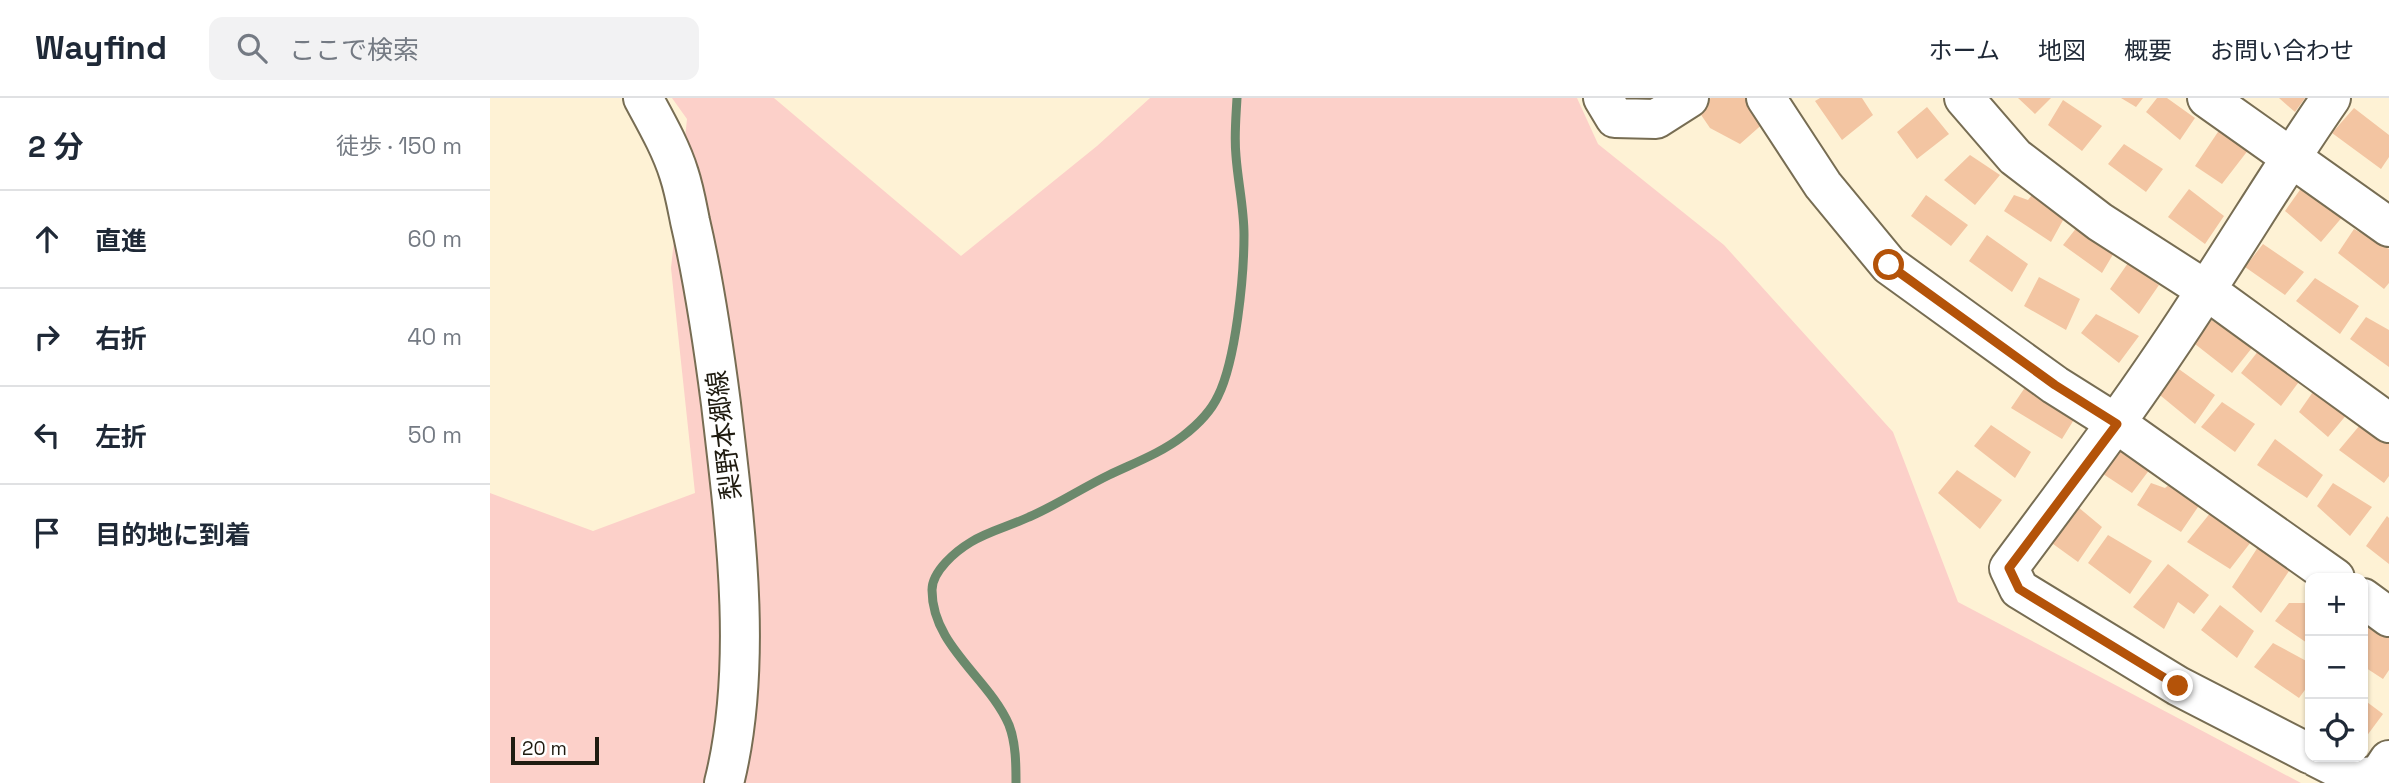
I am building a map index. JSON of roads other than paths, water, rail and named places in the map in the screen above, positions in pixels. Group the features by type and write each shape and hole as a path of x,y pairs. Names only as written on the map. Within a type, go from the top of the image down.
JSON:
{"street":[{"name":"梨野本郷線","path":"643,98 679,173 694,234 715,354 728,463 739,570 739,647 736,722 724,783"},
{"path":"1603,98 1615,118 1656,118 1689,98"},
{"path":"1766,98 1823,185 1889,265 2055,385 2117,424 2328,573"},
{"path":"1964,98 2015,158 2100,222 2206,290 2389,422"},
{"path":"2207,98 2389,227"},
{"path":"2305,751 2178,686 2019,589 2009,568 2117,424 2206,290 2290,156 2331,98"},
{"path":"2368,602 2389,617"},
{"path":"2326,762 2357,778 2379,775 2389,760"}],"waterway":[{"path":"1016,783 1016,761 1009,725 989,692 963,661 941,628 934,610 933,583 946,562 971,542 1039,512 1166,448 1193,428 1215,402 1230,361 1238,317 1244,252 1244,225 1235,142 1237,98"}]}
